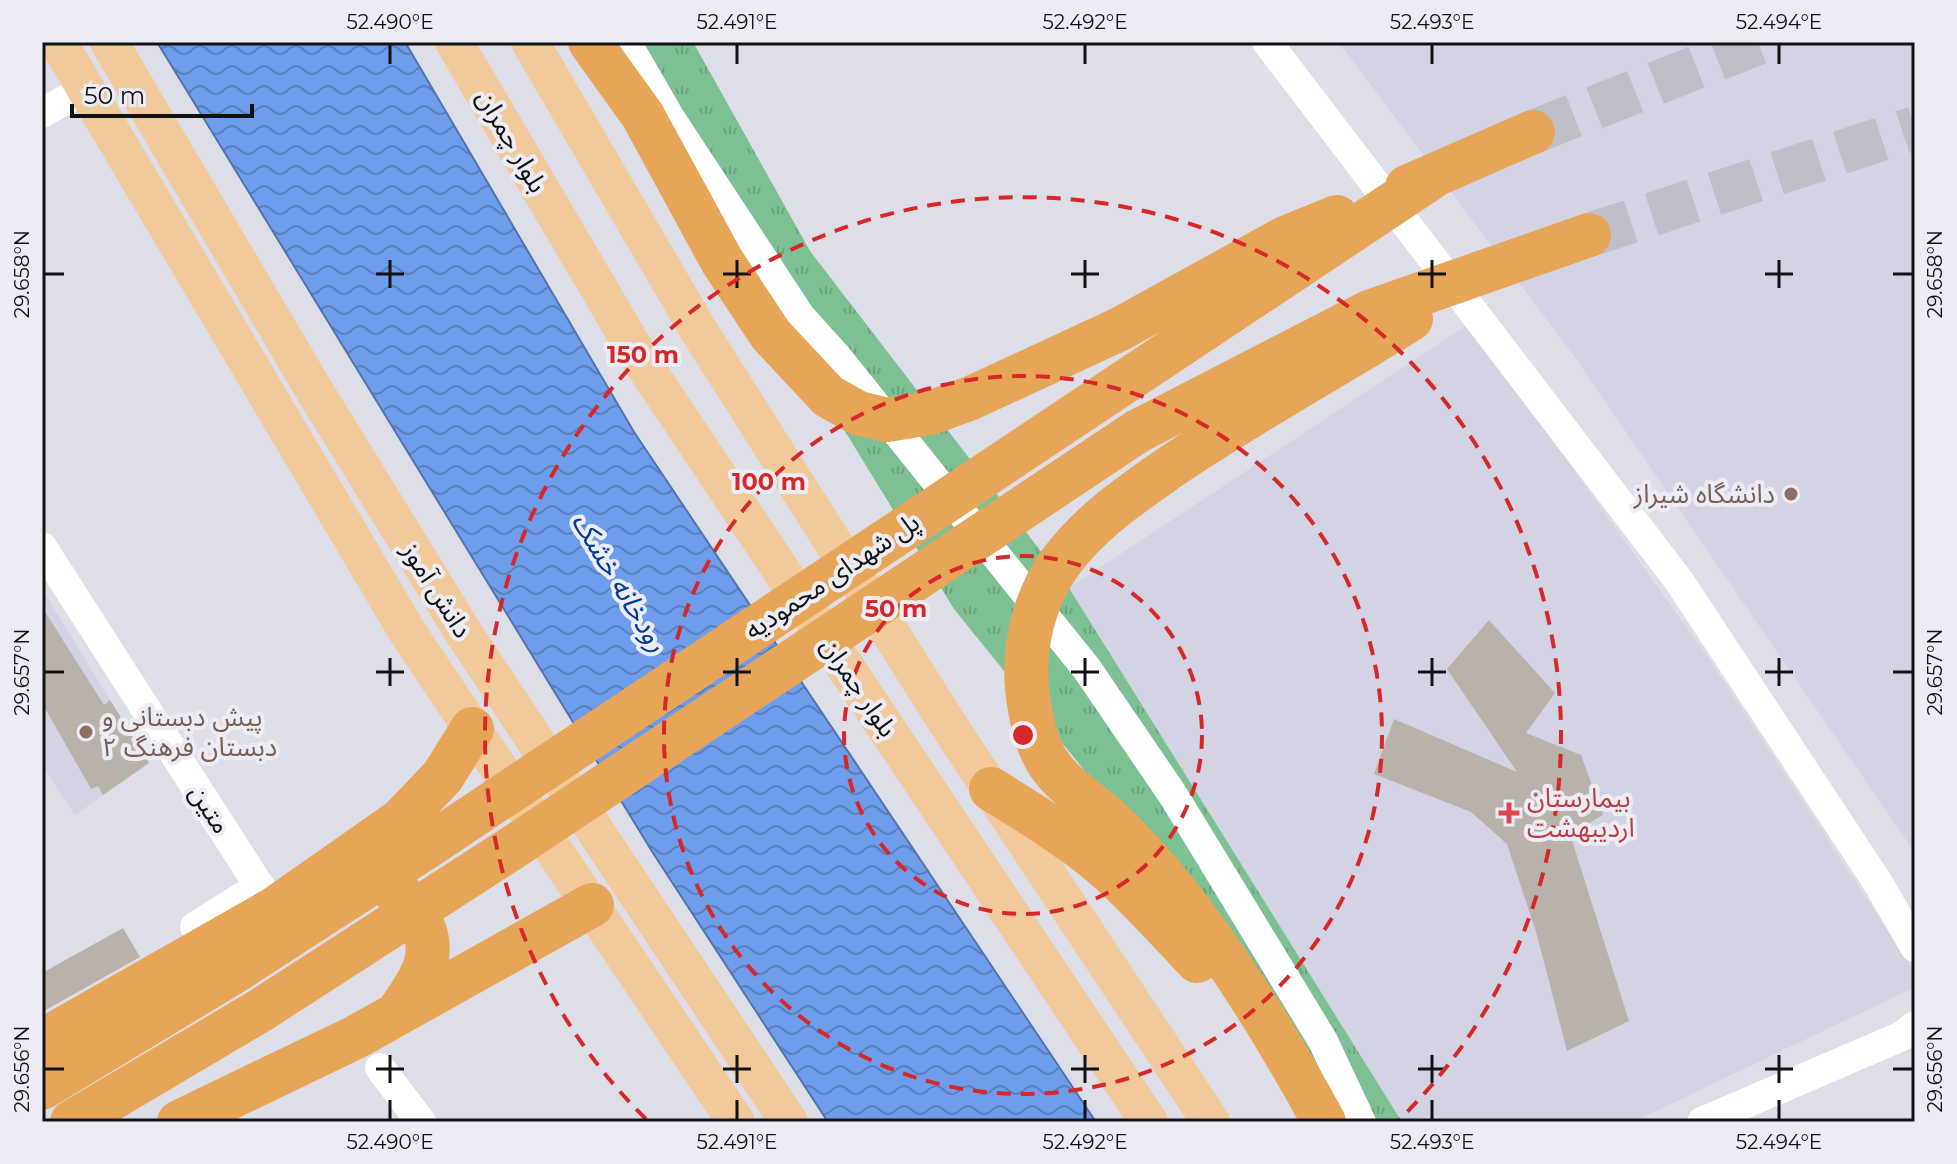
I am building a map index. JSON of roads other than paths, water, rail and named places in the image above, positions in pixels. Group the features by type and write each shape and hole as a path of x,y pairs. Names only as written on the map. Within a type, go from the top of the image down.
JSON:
{"highway":[{"path":"590,42 643,116 722,261 771,335 828,396 858,413 887,420 930,413 971,398 1120,329 1285,238 1533,132"},
{"name":"پل شهدای محمودیه","path":"42,1088 229,975 425,848 1434,176"},
{"path":"1320,1111 1243,984 1176,893 1113,824 1049,764 1031,720 1026,667 1035,612 1060,563 1091,526 1124,499 1216,436 1317,378 1491,269 1589,235"},
{"name":"پل شهدای محمودیه","path":"72,1122 261,1010 670,744 1138,431 1369,312 1491,269"},
{"path":"42,1041 401,820 443,776 472,729"},
{"path":"991,789 1055,829 1100,863 1228,995 1276,1038"},
{"path":"279,895 350,879 389,888 409,900 428,935 428,959 419,982 396,1016"},
{"path":"202,1118 396,1016 592,905"}],"main road":[{"name":"دانش آموز","path":"58,42 408,633 736,1122"},
{"name":"دانش آموز","path":"109,42 295,358 465,635 789,1122"},
{"name":"بلوار چمران","path":"454,42 642,362 1149,1122"},
{"name":"بلوار چمران","path":"530,42 699,331 991,789 1211,1122"}],"street":[{"path":"626,42 670,118 800,316 836,356 1087,669 1173,795 1323,1041 1361,1122"},
{"path":"1267,42 1679,581 1878,883 1915,947"},
{"path":"42,113 85,89"},
{"name":"متین","path":"42,547 279,895"},
{"path":"195,927 279,895"},
{"path":"1702,1122 1902,1036 1915,1026"},
{"path":"380,1068 421,1122"}],"water":[{"name":"رودخانه خشک","path":"157,42 405,42 634,432 1096,1122 828,1122 653,853"}],"tunnel":[{"path":"1533,132 1760,42"},
{"path":"1589,235 1915,128"}],"place":[{"name":"دانشگاه شیراز","path":"1791,494"},
{"name":"پیش دبستانی و دبستان فرهنگ ۲","path":"86,732"},
{"name":"بیمارستان اردیبهشت","path":"1509,813"}]}
